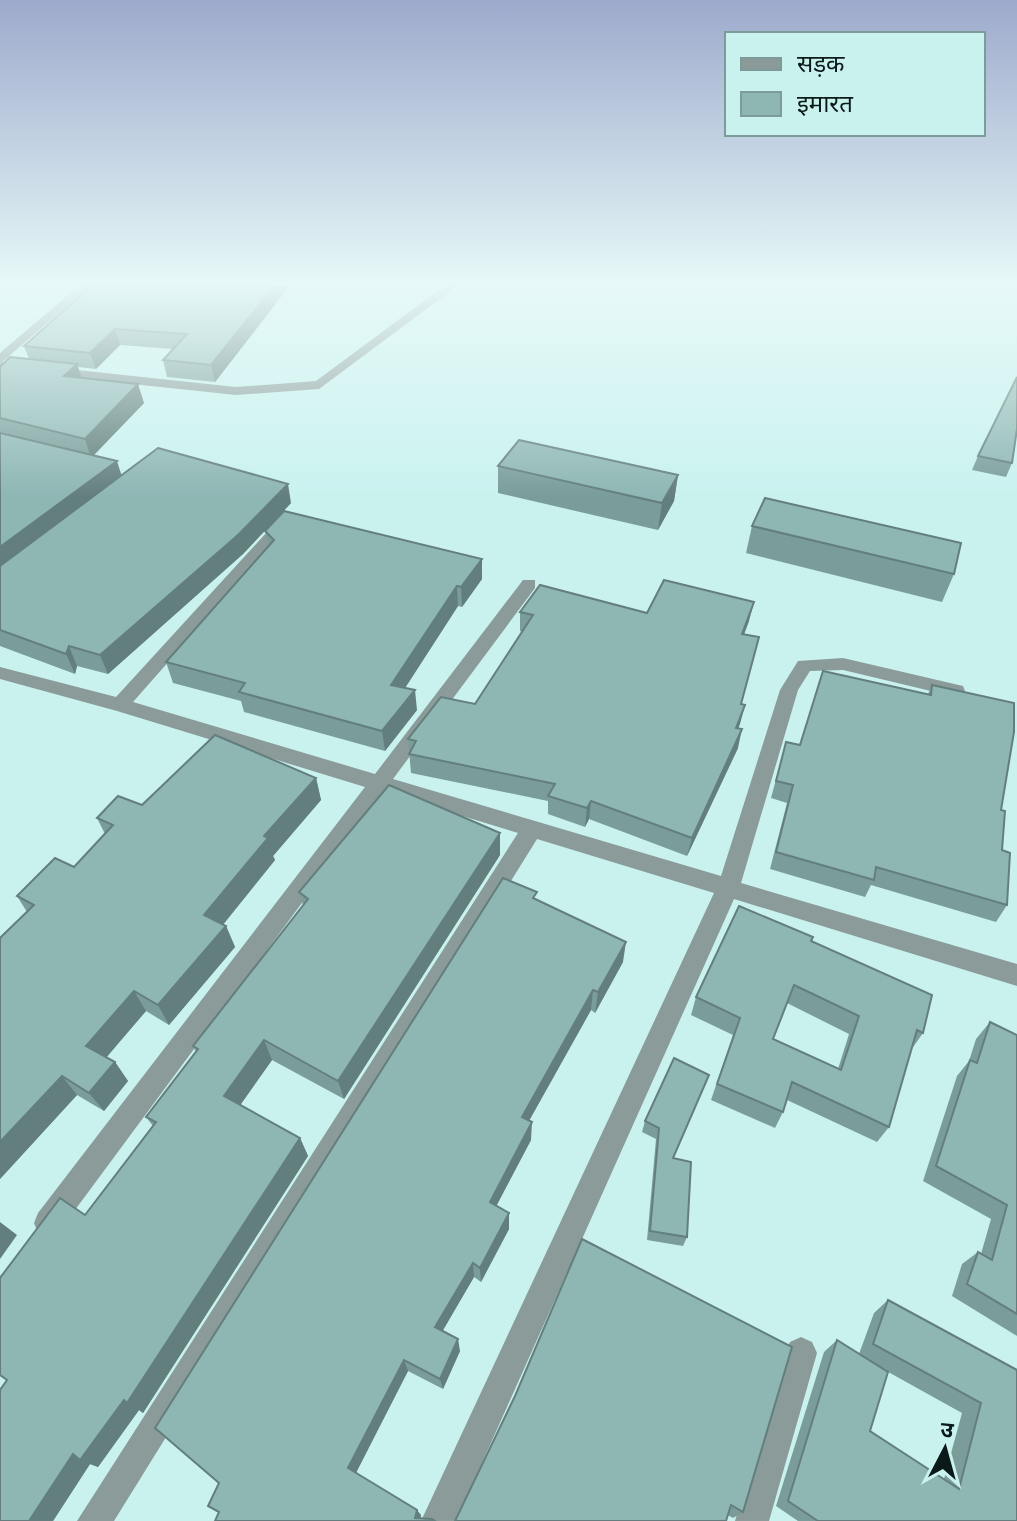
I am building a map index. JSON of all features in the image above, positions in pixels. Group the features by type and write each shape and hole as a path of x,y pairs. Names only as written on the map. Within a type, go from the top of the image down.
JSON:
{"street":[{"path":"0,366 236,391 319,385 359,355"},
{"path":"120,705 284,522"},
{"path":"38,1237 376,783 529,584"},
{"path":"438,1521 729,886 789,690 804,665 843,664 974,695"},
{"path":"0,673 120,705 1017,975"},
{"path":"94,1521 533,828"},
{"path":"752,1521 801,1353"}],"building":[{"path":"168,355 219,355 211,365 163,360"},
{"path":"10,357 77,364 64,376 138,384 85,439 0,418 0,367"},
{"path":"1017,377 1017,429 1012,463 978,456"},
{"path":"0,433 117,461 0,547"},
{"path":"519,440 678,475 662,503 498,466"},
{"path":"158,448 288,484 238,535 100,655 69,646 66,654 0,630 0,566"},
{"path":"765,498 961,543 954,574 752,526"},
{"path":"284,511 482,559 461,587 457,586 391,685 415,690 382,731 239,692 245,683 166,662 274,540 265,531"},
{"path":"664,580 754,602 742,634 759,637 741,704 745,705 736,728 742,729 692,838 591,801 587,808 548,796 555,784 409,754 416,741 408,739 441,697 475,704 533,615 520,612 540,585 647,613"},
{"path":"823,671 931,695 932,685 1014,703 1014,732 1001,810 1005,811 1002,850 1010,853 1007,905 876,867 874,880 776,852 793,785 776,781 786,742 800,745"},
{"path":"215,735 316,778 264,836 268,838 204,915 226,926 158,1005 134,991 86,1046 115,1062 89,1093 62,1076 0,1142 0,938 34,905 17,896 55,858 74,867 113,825 97,818 118,796 142,805"},
{"path":"389,785 500,833 338,1081 264,1040 224,1096 300,1138 127,1403 124,1400 80,1460 73,1454 29,1521 0,1521 0,1390 7,1380 0,1375 0,1278 60,1198 85,1215 156,1122 146,1117 198,1049 193,1046 308,899 299,892"},
{"path":"503,878 537,892 533,898 626,942 598,992 593,990 522,1117 532,1122 490,1202 509,1213 480,1268 473,1263 435,1327 458,1339 440,1379 404,1360 348,1468 417,1510 415,1518 435,1521 215,1521 219,1512 208,1506 219,1483 155,1428"},
{"path":"739,906 813,937 811,941 932,995 923,1033 917,1030 889,1127 792,1082 783,1112 717,1084 740,1018 696,997","holes":["794,985 859,1016 841,1070 773,1039"]},
{"path":"990,1022 1017,1035 1017,1314 967,1284 978,1252 992,1260 1007,1205 936,1166 970,1060 977,1063"},
{"path":"674,1058 709,1075 673,1158 691,1162 687,1237 650,1231 659,1128 645,1121"},
{"path":"582,1239 792,1347 743,1512 731,1505 726,1521 455,1521 515,1396"},
{"path":"888,1300 1017,1370 1017,1521 818,1521 788,1501 837,1340 888,1372 870,1431 959,1489 981,1403 873,1344"}]}
